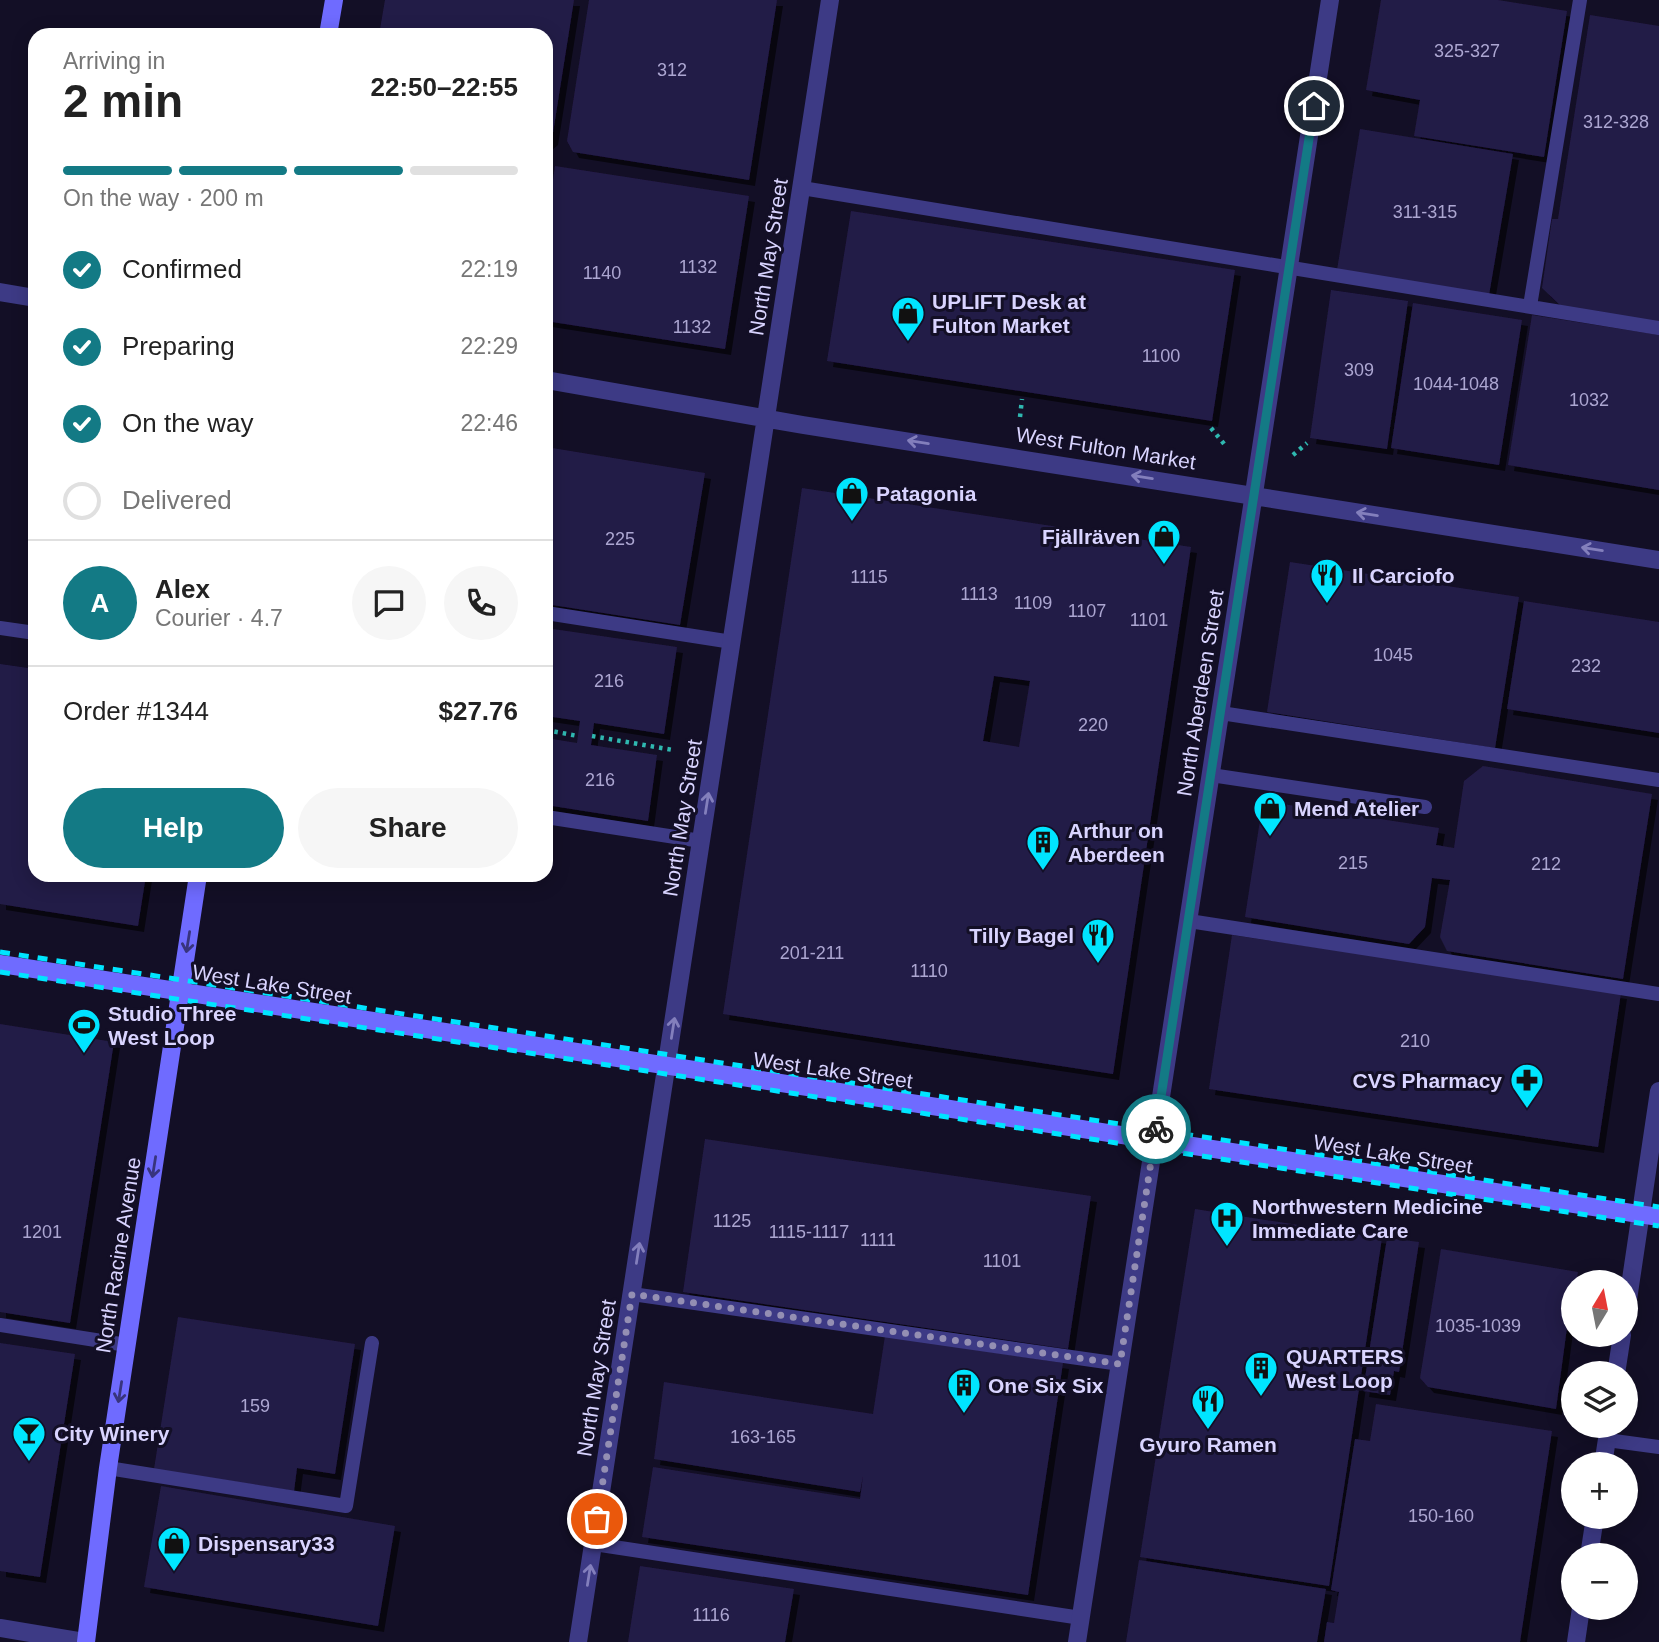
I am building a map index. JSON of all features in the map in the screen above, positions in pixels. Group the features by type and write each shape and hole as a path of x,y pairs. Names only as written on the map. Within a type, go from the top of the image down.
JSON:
{"main road":[{"path":"329,28 334,0"},
{"name":"North Racine Avenue","path":"85,1642 108,1468 197,882"},
{"name":"West Lake Street","path":"0,964 1659,1217"}],"street":[{"name":"North May Street","path":"578,1642 830,0"},
{"name":"North Aberdeen Street","path":"1077,1642 1331,0"},
{"path":"0,292 28,297"},
{"name":"West Fulton Market","path":"553,381 766,418 1659,560"},
{"path":"1632,1270 1659,1091"},
{"path":"1576,1642 1579,1620"},
{"path":"0,1629 85,1642"}],"lane":[{"path":"1530,306 1580,0"},
{"path":"802,188 1659,328"},
{"path":"553,614 732,642"},
{"path":"0,628 28,633"},
{"path":"1221,713 1659,780"},
{"path":"1211,775 1425,807"},
{"path":"553,818 701,841"},
{"path":"1189,921 1659,994"},
{"path":"632,1294 1120,1364"},
{"path":"0,1325 127,1345"},
{"path":"108,1468 346,1506 372,1343"},
{"path":"1626,1438 1659,1447"},
{"path":"594,1544 1081,1618"}],"path":[{"path":"1020,417 1022,399"},
{"path":"1211,428 1225,445"},
{"path":"1293,454 1307,443"},
{"path":"553,731 578,736"},
{"path":"592,737 673,750"}],"building":[{"path":"385,0 574,0 553,133 553,28 380,28"},
{"path":"589,0 777,0 749,180 573,152 567,141"},
{"path":"1381,0 1498,0 1567,11 1544,157 1414,136 1420,100 1366,90"},
{"path":"1590,15 1659,26 1659,323 1563,308 1542,288 1552,219 1558,219"},
{"path":"1360,129 1513,154 1489,295 1337,270"},
{"path":"555,166 749,196 725,349 553,322"},
{"path":"851,211 1235,270 1212,421 827,361"},
{"path":"1331,290 1408,301 1387,449 1310,438"},
{"path":"1413,303 1522,320 1499,465 1391,448"},
{"path":"1532,315 1659,335 1659,490 1508,465"},
{"path":"553,448 705,473 680,625 553,605"},
{"path":"802,488 1191,547 1113,1074 723,1014","holes":["994,676 1030,681 1019,747 983,741"]},
{"path":"1290,562 1519,597 1495,748 1267,712"},
{"path":"1524,601 1659,622 1659,733 1507,709"},
{"path":"553,629 677,647 664,734 594,723 591,745 657,755 648,821 553,806 553,739 577,743 580,721 553,717"},
{"path":"0,664 28,668 28,882 145,882 138,926 0,904"},
{"path":"1483,766 1652,794 1623,979 1447,951 1440,937 1450,880 1432,878 1425,927 1409,944 1245,917 1263,801 1439,828 1436,845 1454,848 1464,781"},
{"path":"1232,935 1621,993 1598,1147 1209,1089"},
{"path":"0,1024 114,1042 70,1323 0,1312"},
{"path":"705,1139 1091,1196 1068,1349 683,1292"},
{"name":"QUARTERS West Loop","path":"1195,1209 1382,1238 1329,1586 1140,1557"},
{"path":"1387,1238 1419,1242 1399,1372 1394,1371 1390,1395 1363,1391"},
{"path":"1441,1249 1566,1270 1561,1270 1561,1348 1564,1348 1556,1409 1428,1387 1420,1378"},
{"path":"178,1317 355,1344 335,1474 297,1468 294,1491 154,1469"},
{"name":"One Six Six","path":"885,1336 1063,1363 1028,1595 642,1537 653,1467 860,1499 863,1476 860,1492 654,1459 664,1382 873,1414"},
{"name":"City Winery","path":"0,1343 75,1354 40,1577 0,1571"},
{"path":"1376,1404 1552,1431 1520,1642 1324,1642 1327,1622 1334,1623 1339,1592 1331,1590 1355,1439 1370,1441"},
{"path":"161,1486 395,1526 378,1626 144,1587"},
{"path":"1139,1560 1326,1589 1317,1642 1126,1642"},
{"path":"640,1566 794,1589 785,1642 628,1642"}],"railway":[{"path":"0,952 1659,1207"},
{"path":"0,972 1659,1226"}],"way so far":[{"path":"597,1519 632,1294 1120,1364 1156,1129"}],"place":[{"name":"UPLIFT Desk at Fulton Market","path":"908,343"},
{"name":"Patagonia","path":"852,523"},
{"name":"Fjällräven","path":"1164,566"},
{"name":"Il Carciofo","path":"1327,605"},
{"name":"Mend Atelier","path":"1270,838"},
{"name":"Arthur on Aberdeen","path":"1043,872"},
{"name":"Tilly Bagel","path":"1098,965"},
{"name":"Studio Three West Loop","path":"84,1055"},
{"name":"CVS Pharmacy","path":"1527,1110"},
{"name":"Northwestern Medicine Immediate Care","path":"1227,1248"},
{"name":"QUARTERS West Loop","path":"1261,1398"},
{"name":"One Six Six","path":"964,1415"},
{"name":"Gyuro Ramen","path":"1208,1431"},
{"name":"City Winery","path":"29,1463"},
{"name":"Dispensary33","path":"174,1573"}],"route":[{"path":"1156,1129 1314,106"}]}
